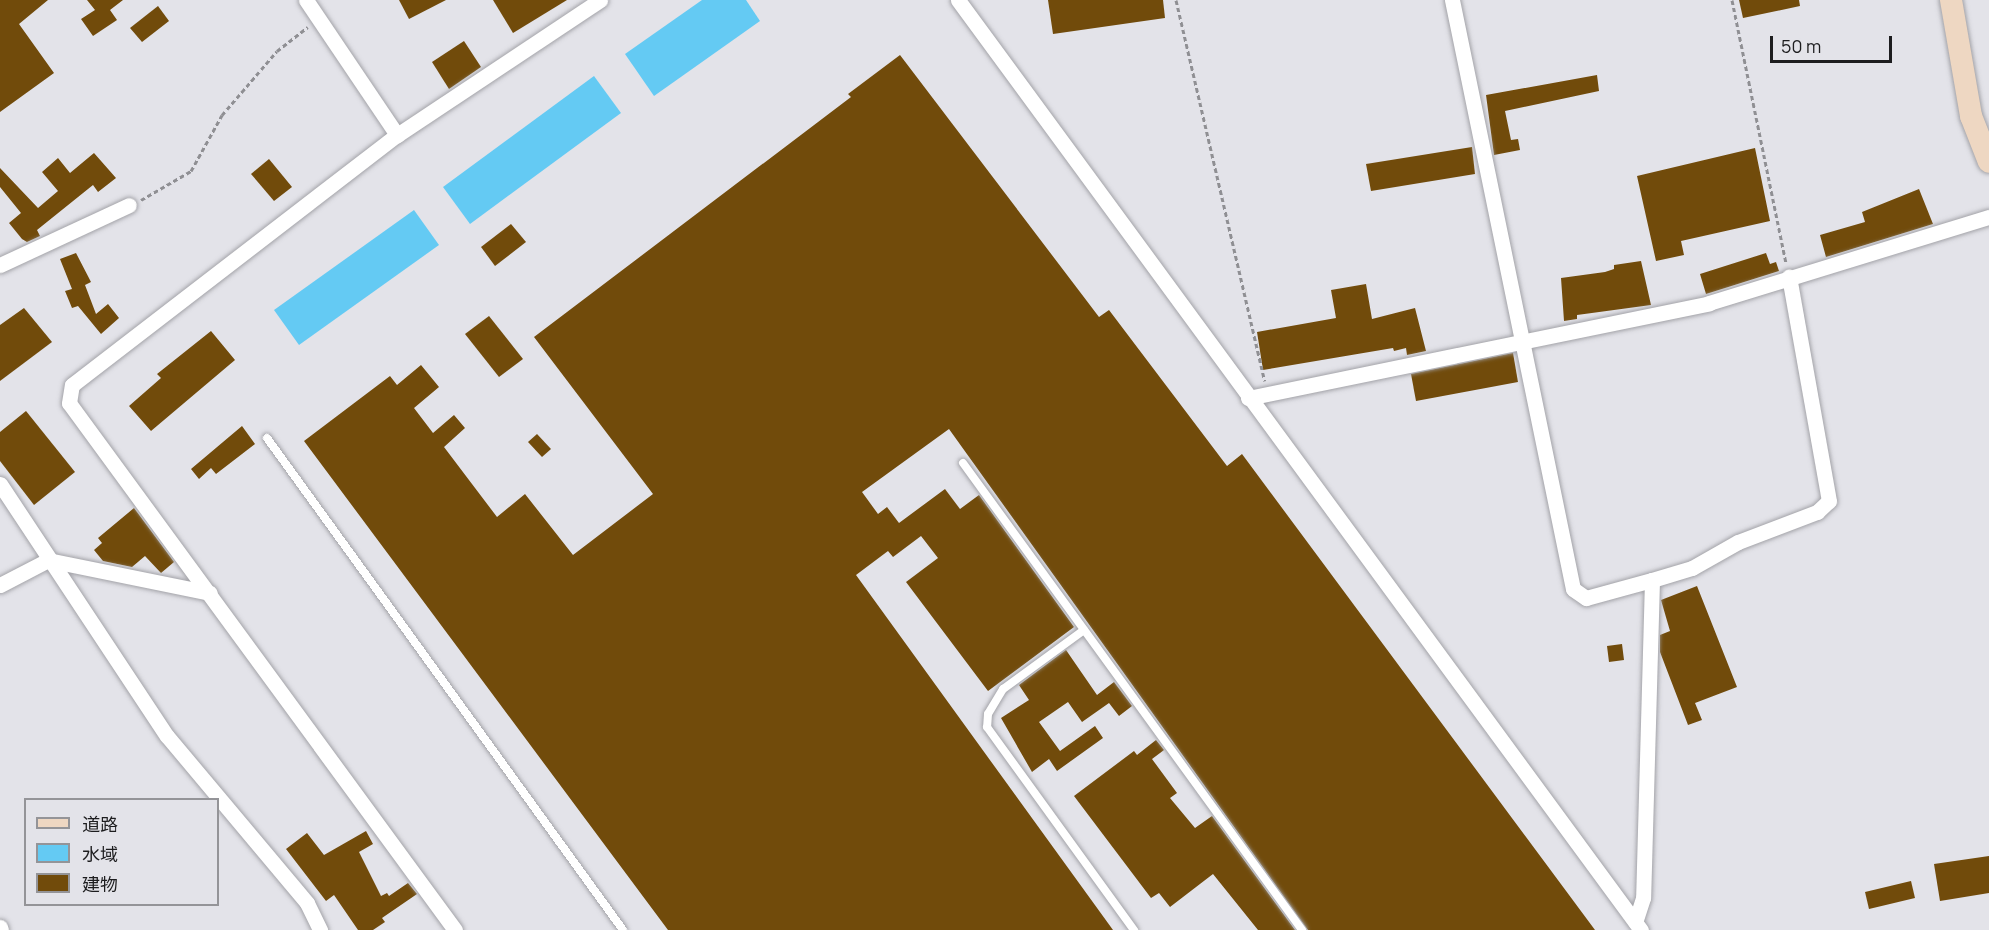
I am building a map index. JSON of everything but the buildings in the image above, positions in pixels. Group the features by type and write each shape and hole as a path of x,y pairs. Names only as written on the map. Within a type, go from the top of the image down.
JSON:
{"main road":[{"path":"1951,0 1953,30 1971,116 1989,162"}],"street":[{"path":"306,0 397,135"},
{"path":"455,930 69,403 72,385 397,135 600,0"},
{"path":"958,0 1248,398 1638,926"},
{"path":"1452,0 1573,589 1586,598 1692,568 1738,542 1817,512 1829,501 1789,277"},
{"path":"0,265 129,205"},
{"path":"1248,398 1522,339 1709,303 1989,217"},
{"path":"0,484 48,560 167,736 307,903 320,930"},
{"path":"0,585 48,560 210,593"},
{"path":"1638,926 1644,898 1652,580"}],"lane":[{"path":"267,438 623,930"},
{"path":"963,463 1302,930"},
{"path":"1084,630 1003,689 988,714 987,727 1134,930"}],"path":[{"path":"1176,0 1268,394"},
{"path":"1732,0 1789,277"},
{"path":"129,205 191,171 222,115 277,51 318,18"}],"water":[{"path":"702,0 746,0 760,21 654,96 625,54"},
{"path":"594,76 621,113 470,224 443,187"},
{"path":"414,210 439,245 299,345 274,310"}]}
